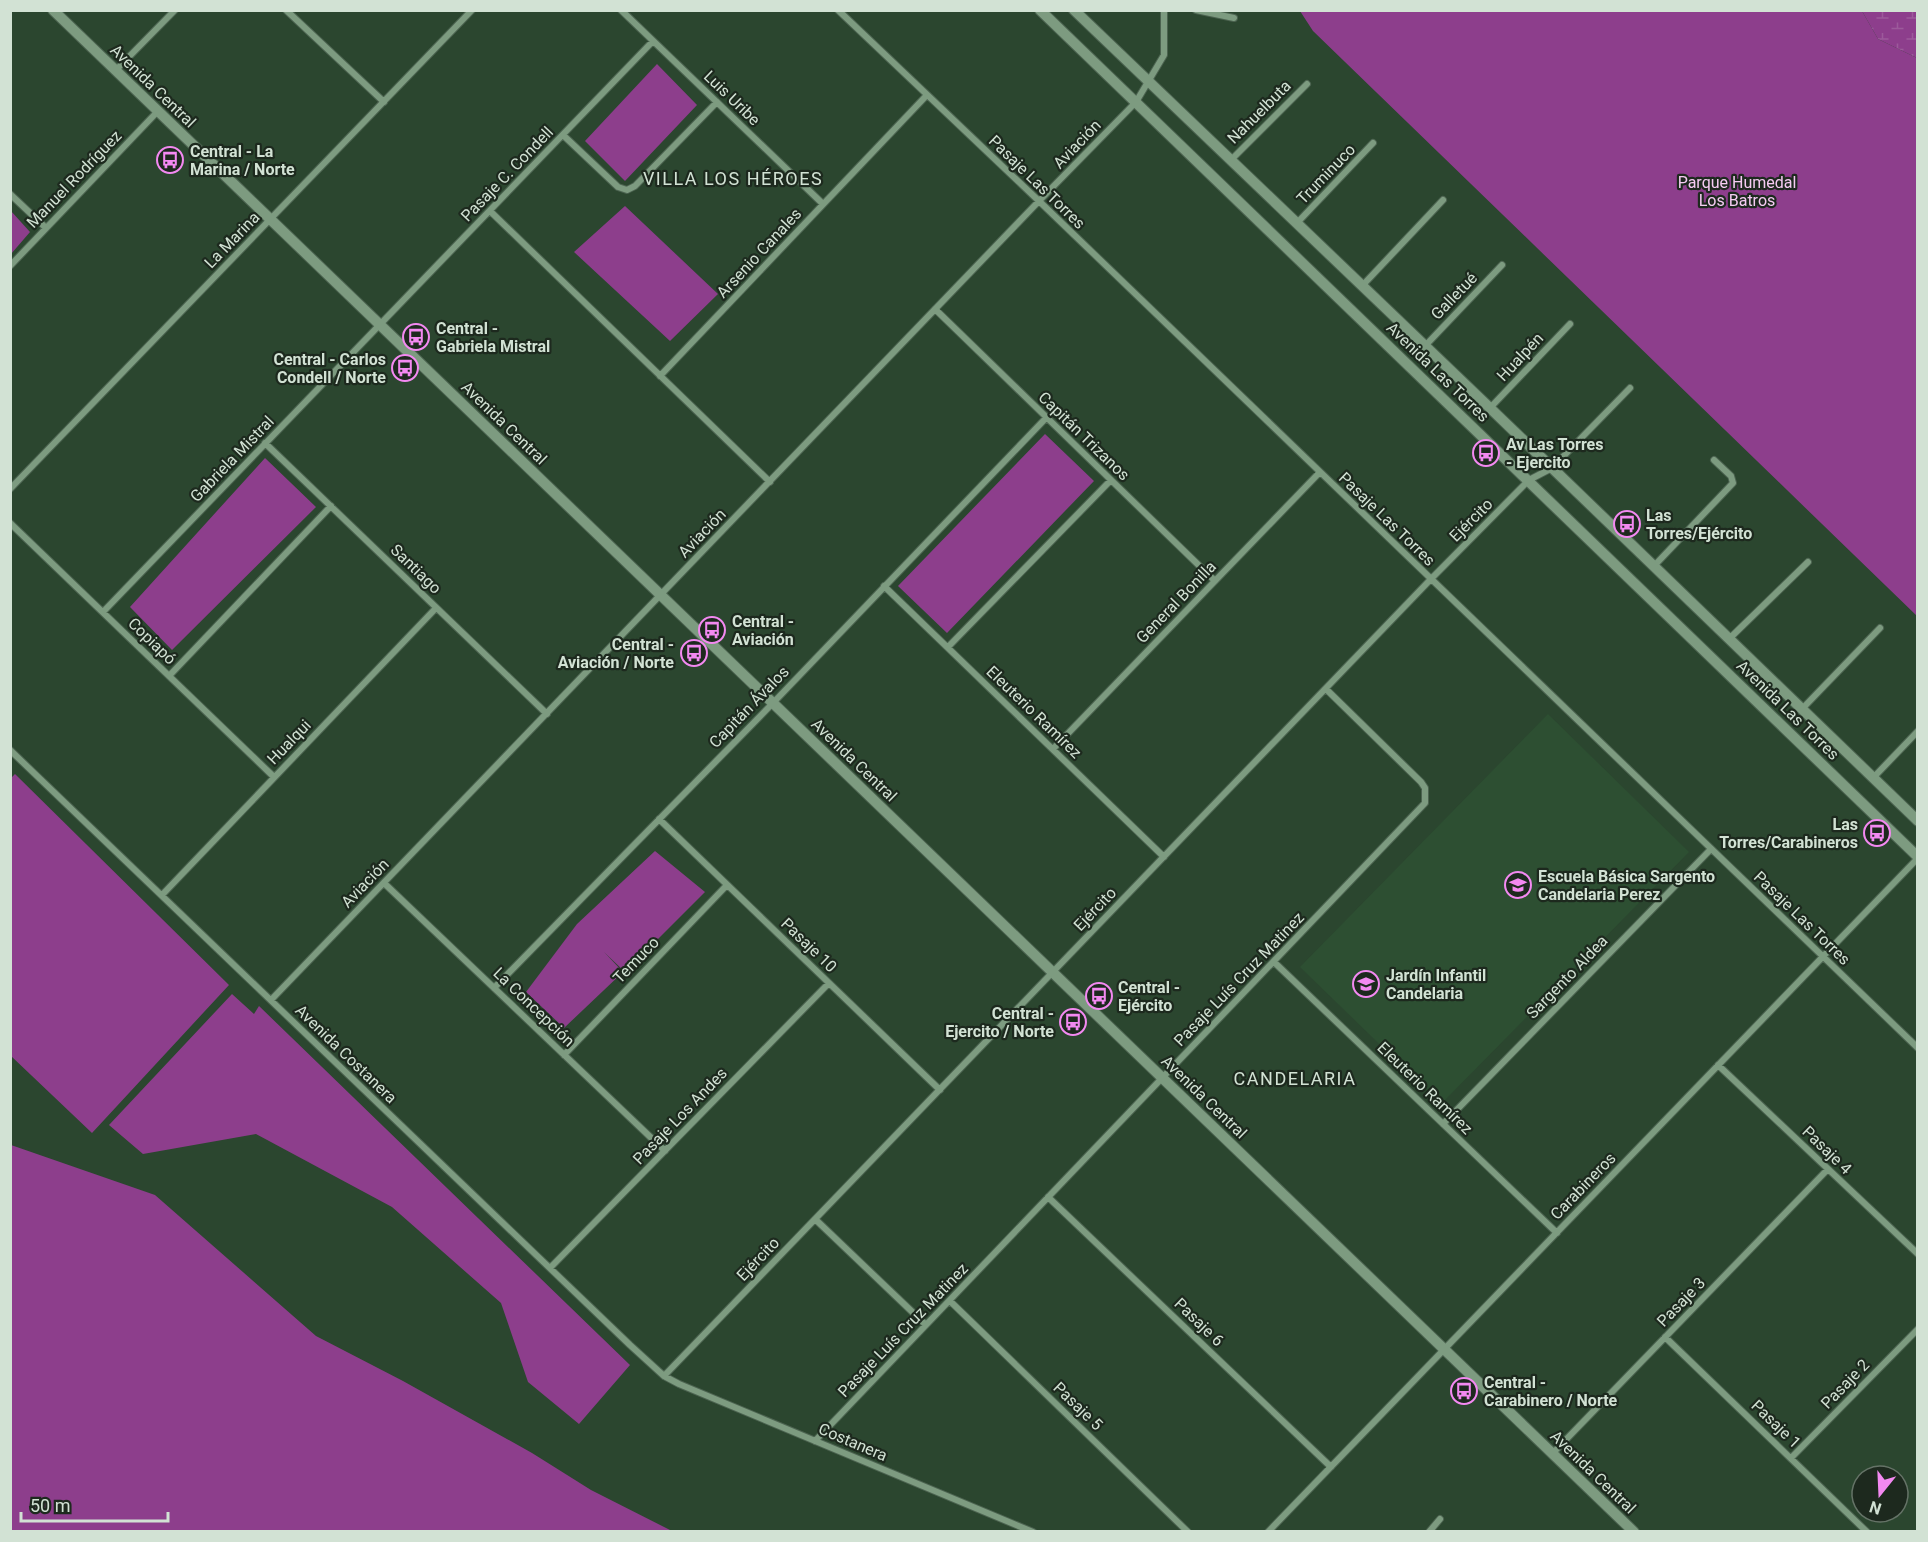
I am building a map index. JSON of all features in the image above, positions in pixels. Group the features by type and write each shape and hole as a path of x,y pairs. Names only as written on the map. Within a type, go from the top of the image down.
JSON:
{"street":[{"name":"Avenida Central","path":"53,10 1634,1532"},
{"path":"115,70 175,10"},
{"path":"286,10 384,102"},
{"name":"La Marina","path":"10,489 472,10"},
{"name":"Luis Uribe","path":"621,10 823,204"},
{"name":"Pasaje Las Torres","path":"837,10 1039,201 1917,1048"},
{"name":"Avenida Las Torres","path":"1040,10 1917,857"},
{"name":"Avenida Las Torres","path":"1074,10 1491,408 1917,821"},
{"path":"1148,81 1164,55 1164,10"},
{"path":"1196,10 1234,18"},
{"name":"Pasaje C. Condell","path":"380,325 654,41"},
{"name":"Aviación","path":"271,1000 1136,102 1148,81"},
{"name":"Nahuelbuta","path":"1231,160 1307,84"},
{"name":"Arsenio Canales","path":"660,376 926,96"},
{"path":"563,135 618,187 631,189 717,102"},
{"name":"Manuel Rodríguez","path":"10,266 158,111"},
{"name":"Truminuco","path":"1297,223 1373,143"},
{"path":"10,194 46,228"},
{"path":"1362,286 1443,200"},
{"path":"490,211 770,482"},
{"name":"Galletué","path":"1425,346 1502,265"},
{"name":"Capitán Trizanos","path":"935,309 1215,581"},
{"name":"Hualpén","path":"1491,408 1570,324"},
{"name":"Gabriela Mistral","path":"103,612 380,325"},
{"name":"Ejército","path":"664,1376 1430,580 1529,480 1552,468 1630,388"},
{"name":"Capitán Ávalos","path":"494,988 1046,418"},
{"name":"Santiago","path":"266,443 547,714"},
{"path":"1653,567 1732,483 1731,476 1714,460"},
{"name":"General Bonilla","path":"1053,749 1319,473"},
{"path":"948,647 1111,480"},
{"path":"169,676 331,506"},
{"name":"Copiapó","path":"10,523 274,777"},
{"path":"1729,639 1808,562"},
{"name":"Eleuterio Ramírez","path":"884,586 1164,857"},
{"name":"Hualqui","path":"162,895 436,608"},
{"path":"1802,709 1880,628"},
{"name":"Pasaje Luís Cruz Matinez","path":"815,1441 1421,809 1426,796 1421,782 1326,689"},
{"path":"1872,778 1917,732"},
{"name":"Avenida Costanera","path":"10,750 664,1376"},
{"name":"Pasaje 10","path":"659,819 940,1090"},
{"name":"Sargento Aldea","path":"1443,1124 1711,849"},
{"name":"Carabineros","path":"1268,1532 1917,857"},
{"name":"La Concepción","path":"384,883 665,1151"},
{"name":"Temuco","path":"564,1055 727,885"},
{"name":"Eleuterio Ramírez","path":"1274,962 1557,1233"},
{"name":"Pasaje Los Andes","path":"550,1268 829,983"},
{"name":"Pasaje 4","path":"1719,1065 1917,1254"},
{"name":"Pasaje 3","path":"1553,1453 1828,1169"},
{"name":"Pasaje 6","path":"1048,1197 1331,1467"},
{"path":"815,1219 927,1325"},
{"name":"Pasaje 5","path":"950,1301 1188,1532"},
{"name":"Pasaje 2","path":"1791,1458 1917,1329"},
{"name":"Pasaje 1","path":"1665,1337 1867,1532"},
{"name":"Costanera","path":"664,1376 1033,1532"},
{"path":"1429,1532 1440,1519"}],"shaded area":[{"name":"Escuela Básica Sargento Candelaria Perez","path":"1548,714 1689,852 1441,1104 1300,967"}],"green space":[{"name":"Parque Humedal Los Batros","path":"1300,11 1862,11 1878,39 1917,58 1917,616 1313,31"},
{"path":"1862,11 1917,11 1917,58 1878,39"},
{"path":"657,64 697,105 625,181 585,141"},
{"path":"625,206 718,294 670,341 574,252"},
{"path":"11,211 30,232 10,254"},
{"path":"1045,434 1094,481 947,633 898,586"},
{"path":"265,458 316,507 172,650 130,607"},
{"path":"15,774 229,985 92,1133 11,1056 10,779"},
{"path":"655,851 705,892 625,972 604,952 623,972 564,1028 526,992 577,924"},
{"path":"232,994 254,1014 259,1006 630,1365 579,1424 528,1382 501,1303 392,1207 256,1134 143,1154 109,1125"},
{"path":"11,1145 155,1195 316,1336 403,1381 532,1453 591,1490 672,1531 11,1531"}],"place":[{"name":"Central - La Marina / Norte","path":"170,160"},
{"name":"Central - Gabriela Mistral","path":"416,337"},
{"name":"Central - Carlos Condell / Norte","path":"405,368"},
{"name":"Av Las Torres - Ejercito","path":"1486,453"},
{"name":"Las Torres/Ejército","path":"1627,524"},
{"name":"Central - Aviación","path":"712,630"},
{"name":"Central - Aviación / Norte","path":"694,653"},
{"name":"Las Torres/Carabineros","path":"1877,833"},
{"name":"Escuela Básica Sargento Candelaria Perez","path":"1518,885"},
{"name":"Jardín Infantil Candelaria","path":"1366,984"},
{"name":"Central - Ejército","path":"1099,996"},
{"name":"Central - Ejercito / Norte","path":"1073,1022"},
{"name":"Central - Carabinero / Norte","path":"1464,1391"}],"district":[{"name":"VILLA LOS HÉROES","path":"733,178"},
{"name":"CANDELARIA","path":"1295,1078"}]}
